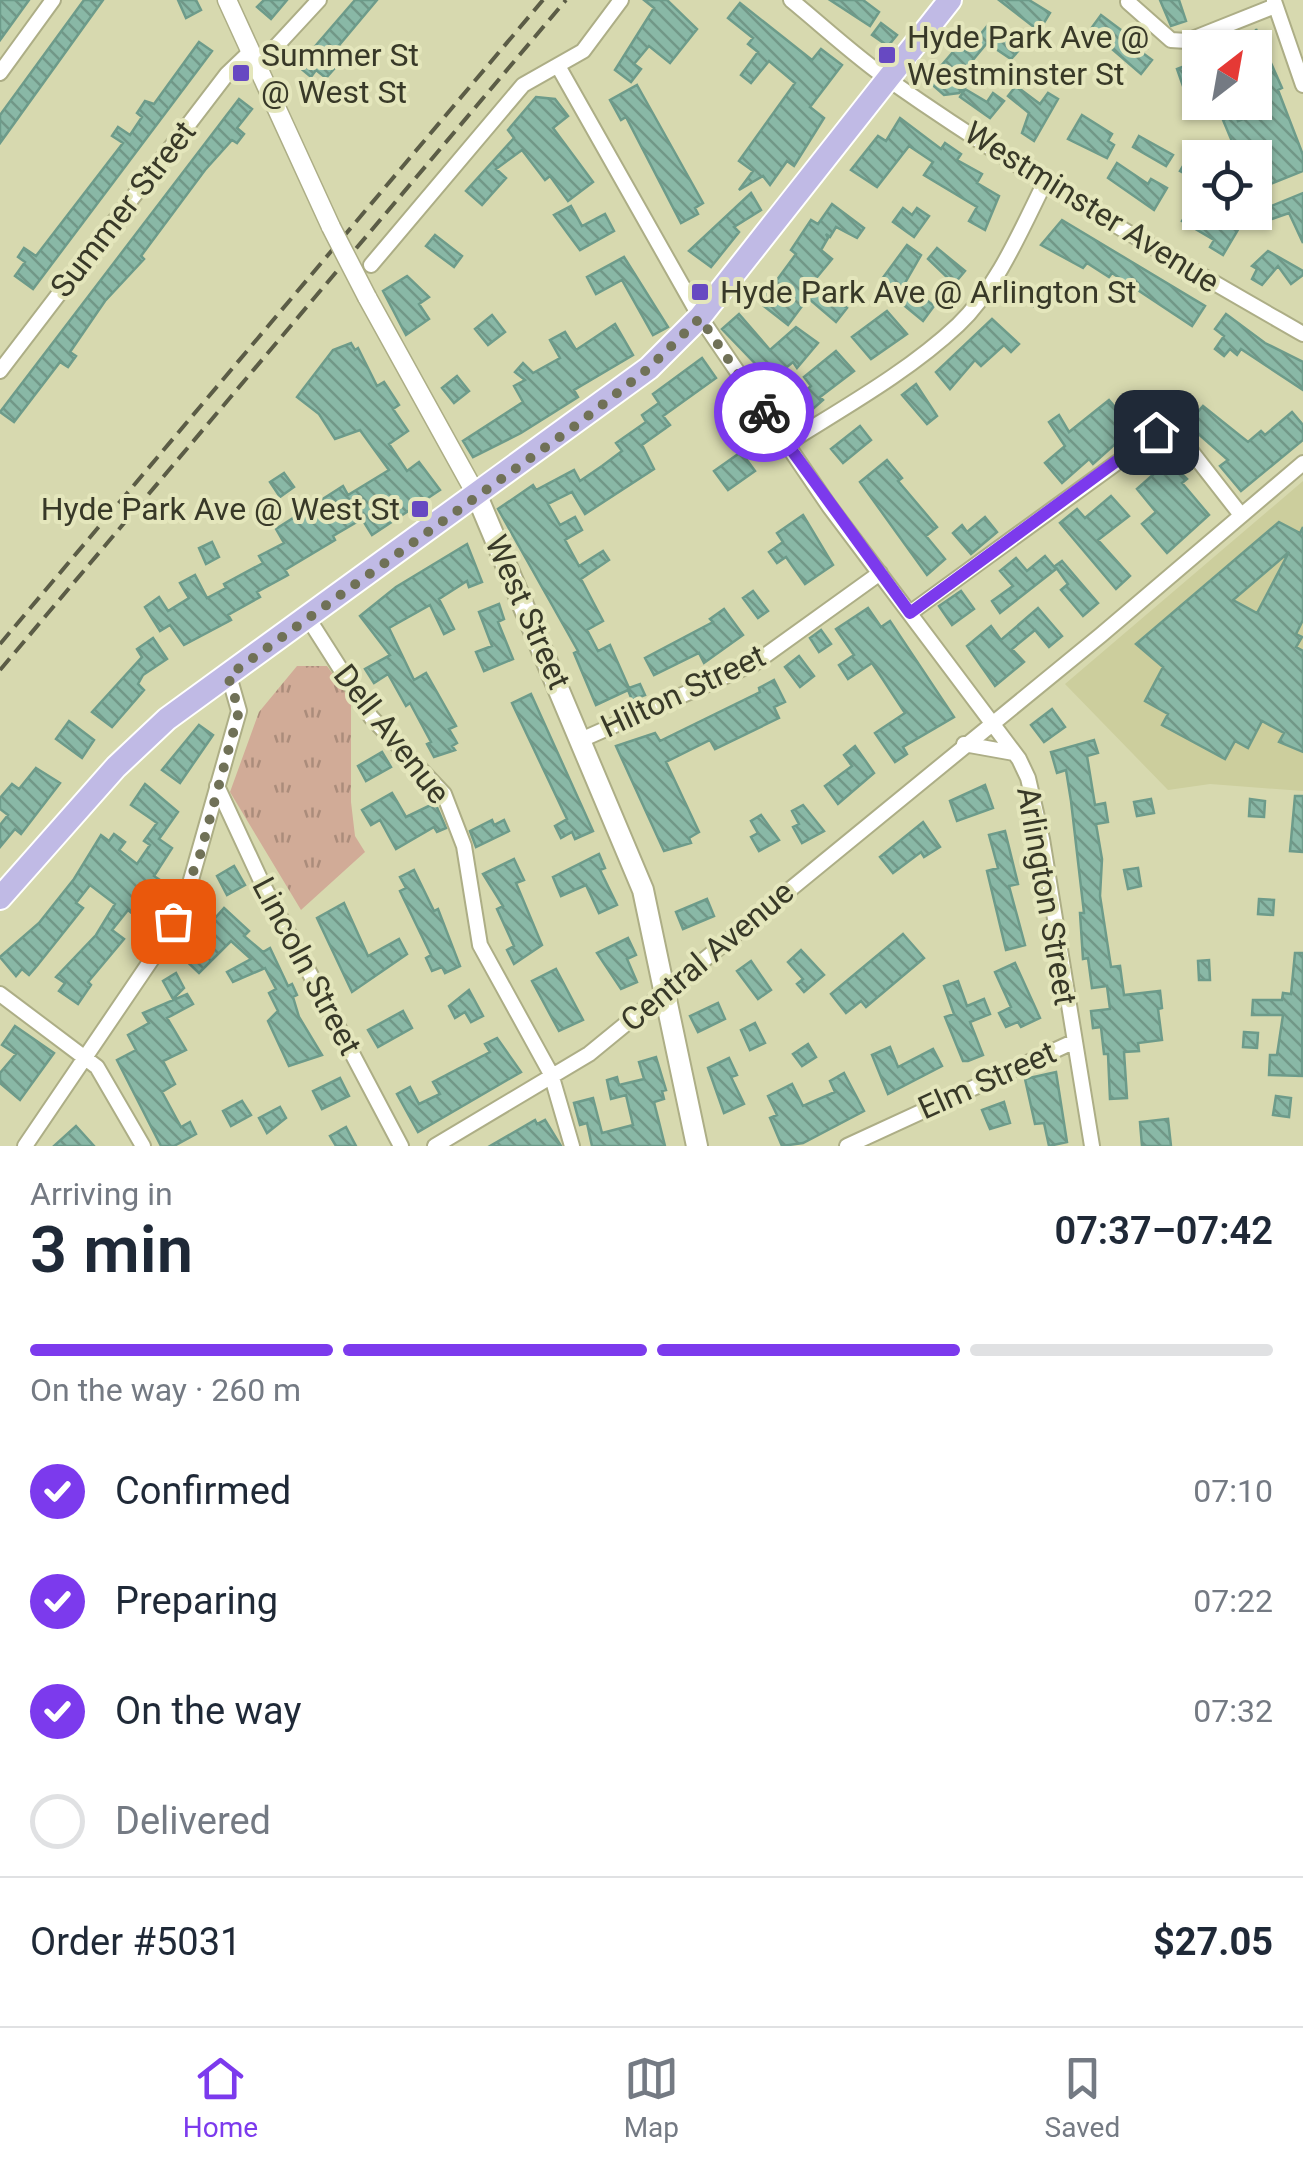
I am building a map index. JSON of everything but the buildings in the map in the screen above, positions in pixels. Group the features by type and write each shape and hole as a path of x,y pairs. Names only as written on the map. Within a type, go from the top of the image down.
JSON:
{"main road":[{"path":"0,898 116,766 167,719 649,368 700,318 950,0"},
{"name":"West Street","path":"477,496 583,739 643,890 668,991 697,1146"}],"street":[{"path":"0,73 54,0"},
{"name":"West Street","path":"227,0 331,227 477,496"},
{"name":"Summer Street","path":"0,370 227,74 253,59 319,0"},
{"path":"372,265 523,85 533,75 583,51 621,0"},
{"name":"Westminster Avenue","path":"791,0 889,80 1120,229 1303,334"},
{"path":"1128,2 1170,40 1187,42 1274,3 1303,85"},
{"name":"Arlington Street","path":"558,66 700,318 880,573 993,720 1028,778 1042,839 1092,1146"},
{"path":"786,444 915,359 959,324 1014,243 1046,180"},
{"path":"910,613 1170,424 1241,515"},
{"name":"Central Avenue","path":"435,1146 589,1054 993,720 1102,635 1303,463"},
{"name":"Hilton Street","path":"583,739 755,663 880,573"},
{"name":"Dell Avenue","path":"308,618 371,717 444,794 464,846 480,945 551,1074 572,1146"},
{"path":"24,1146 158,950 187,894 239,711 228,676"},
{"path":"964,744 1014,753"},
{"name":"Lincoln Street","path":"217,785 262,883 401,1146"},
{"path":"0,994 86,1055 110,1083 142,1146"},
{"name":"Elm Street","path":"847,1146 1074,1042"}],"shaded area":[{"path":"1303,481 1303,791 1210,784 1168,790 1065,684"}],"green space":[{"path":"297,666 327,666 351,699 351,802 355,836 365,852 301,910 230,792 259,712"}],"railway":[{"path":"0,644 543,0"},
{"path":"0,670 566,0"}],"way so far":[{"path":"173,921 200,855 239,711 228,676 579,423 649,368 700,318 764,412"}],"place":[{"name":"Hyde Park Ave @ Westminster St","path":"887,55"},
{"name":"Summer St @ West St","path":"241,73"},
{"name":"Hyde Park Ave @ Arlington St","path":"700,292"},
{"name":"Hyde Park Ave @ West St","path":"420,509"}],"route":[{"path":"764,412 828,506 910,613 1156,432"}]}
